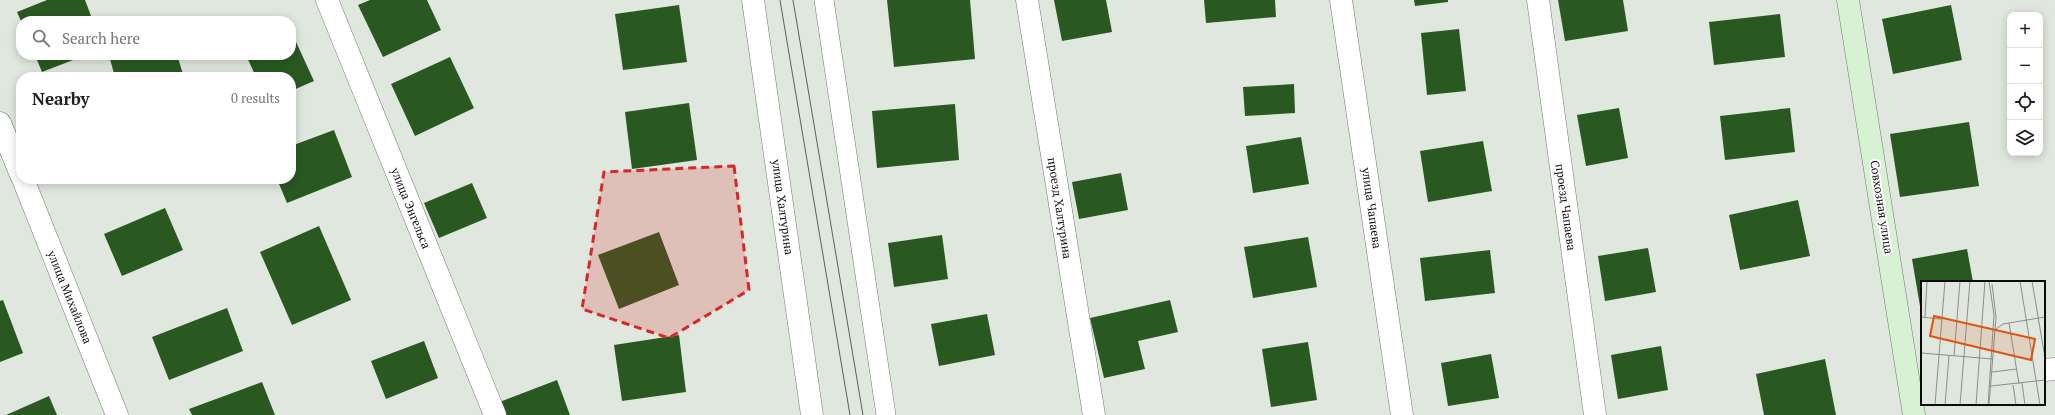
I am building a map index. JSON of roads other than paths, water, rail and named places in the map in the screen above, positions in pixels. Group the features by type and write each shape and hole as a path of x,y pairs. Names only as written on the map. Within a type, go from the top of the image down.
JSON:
{"street":[{"name":"улица Энгельса","path":"327,0 495,415"},
{"name":"улица Халтурина","path":"753,0 812,415"},
{"name":"проезд Халтурина","path":"1026,0 1094,415"},
{"name":"улица Чапаева","path":"1341,0 1402,415"},
{"name":"проезд Чапаева","path":"1538,0 1595,415"},
{"name":"Совхозная улица","path":"1848,0 1916,387 1914,415"},
{"path":"0,123 16,163"},
{"name":"улица Михайлова","path":"24,184 118,415"},
{"path":"2045,370 2055,369"}],"lane":[{"path":"824,0 886,415"}],"tram line":[{"path":"780,0 850,415"},
{"path":"793,0 863,415"}]}
